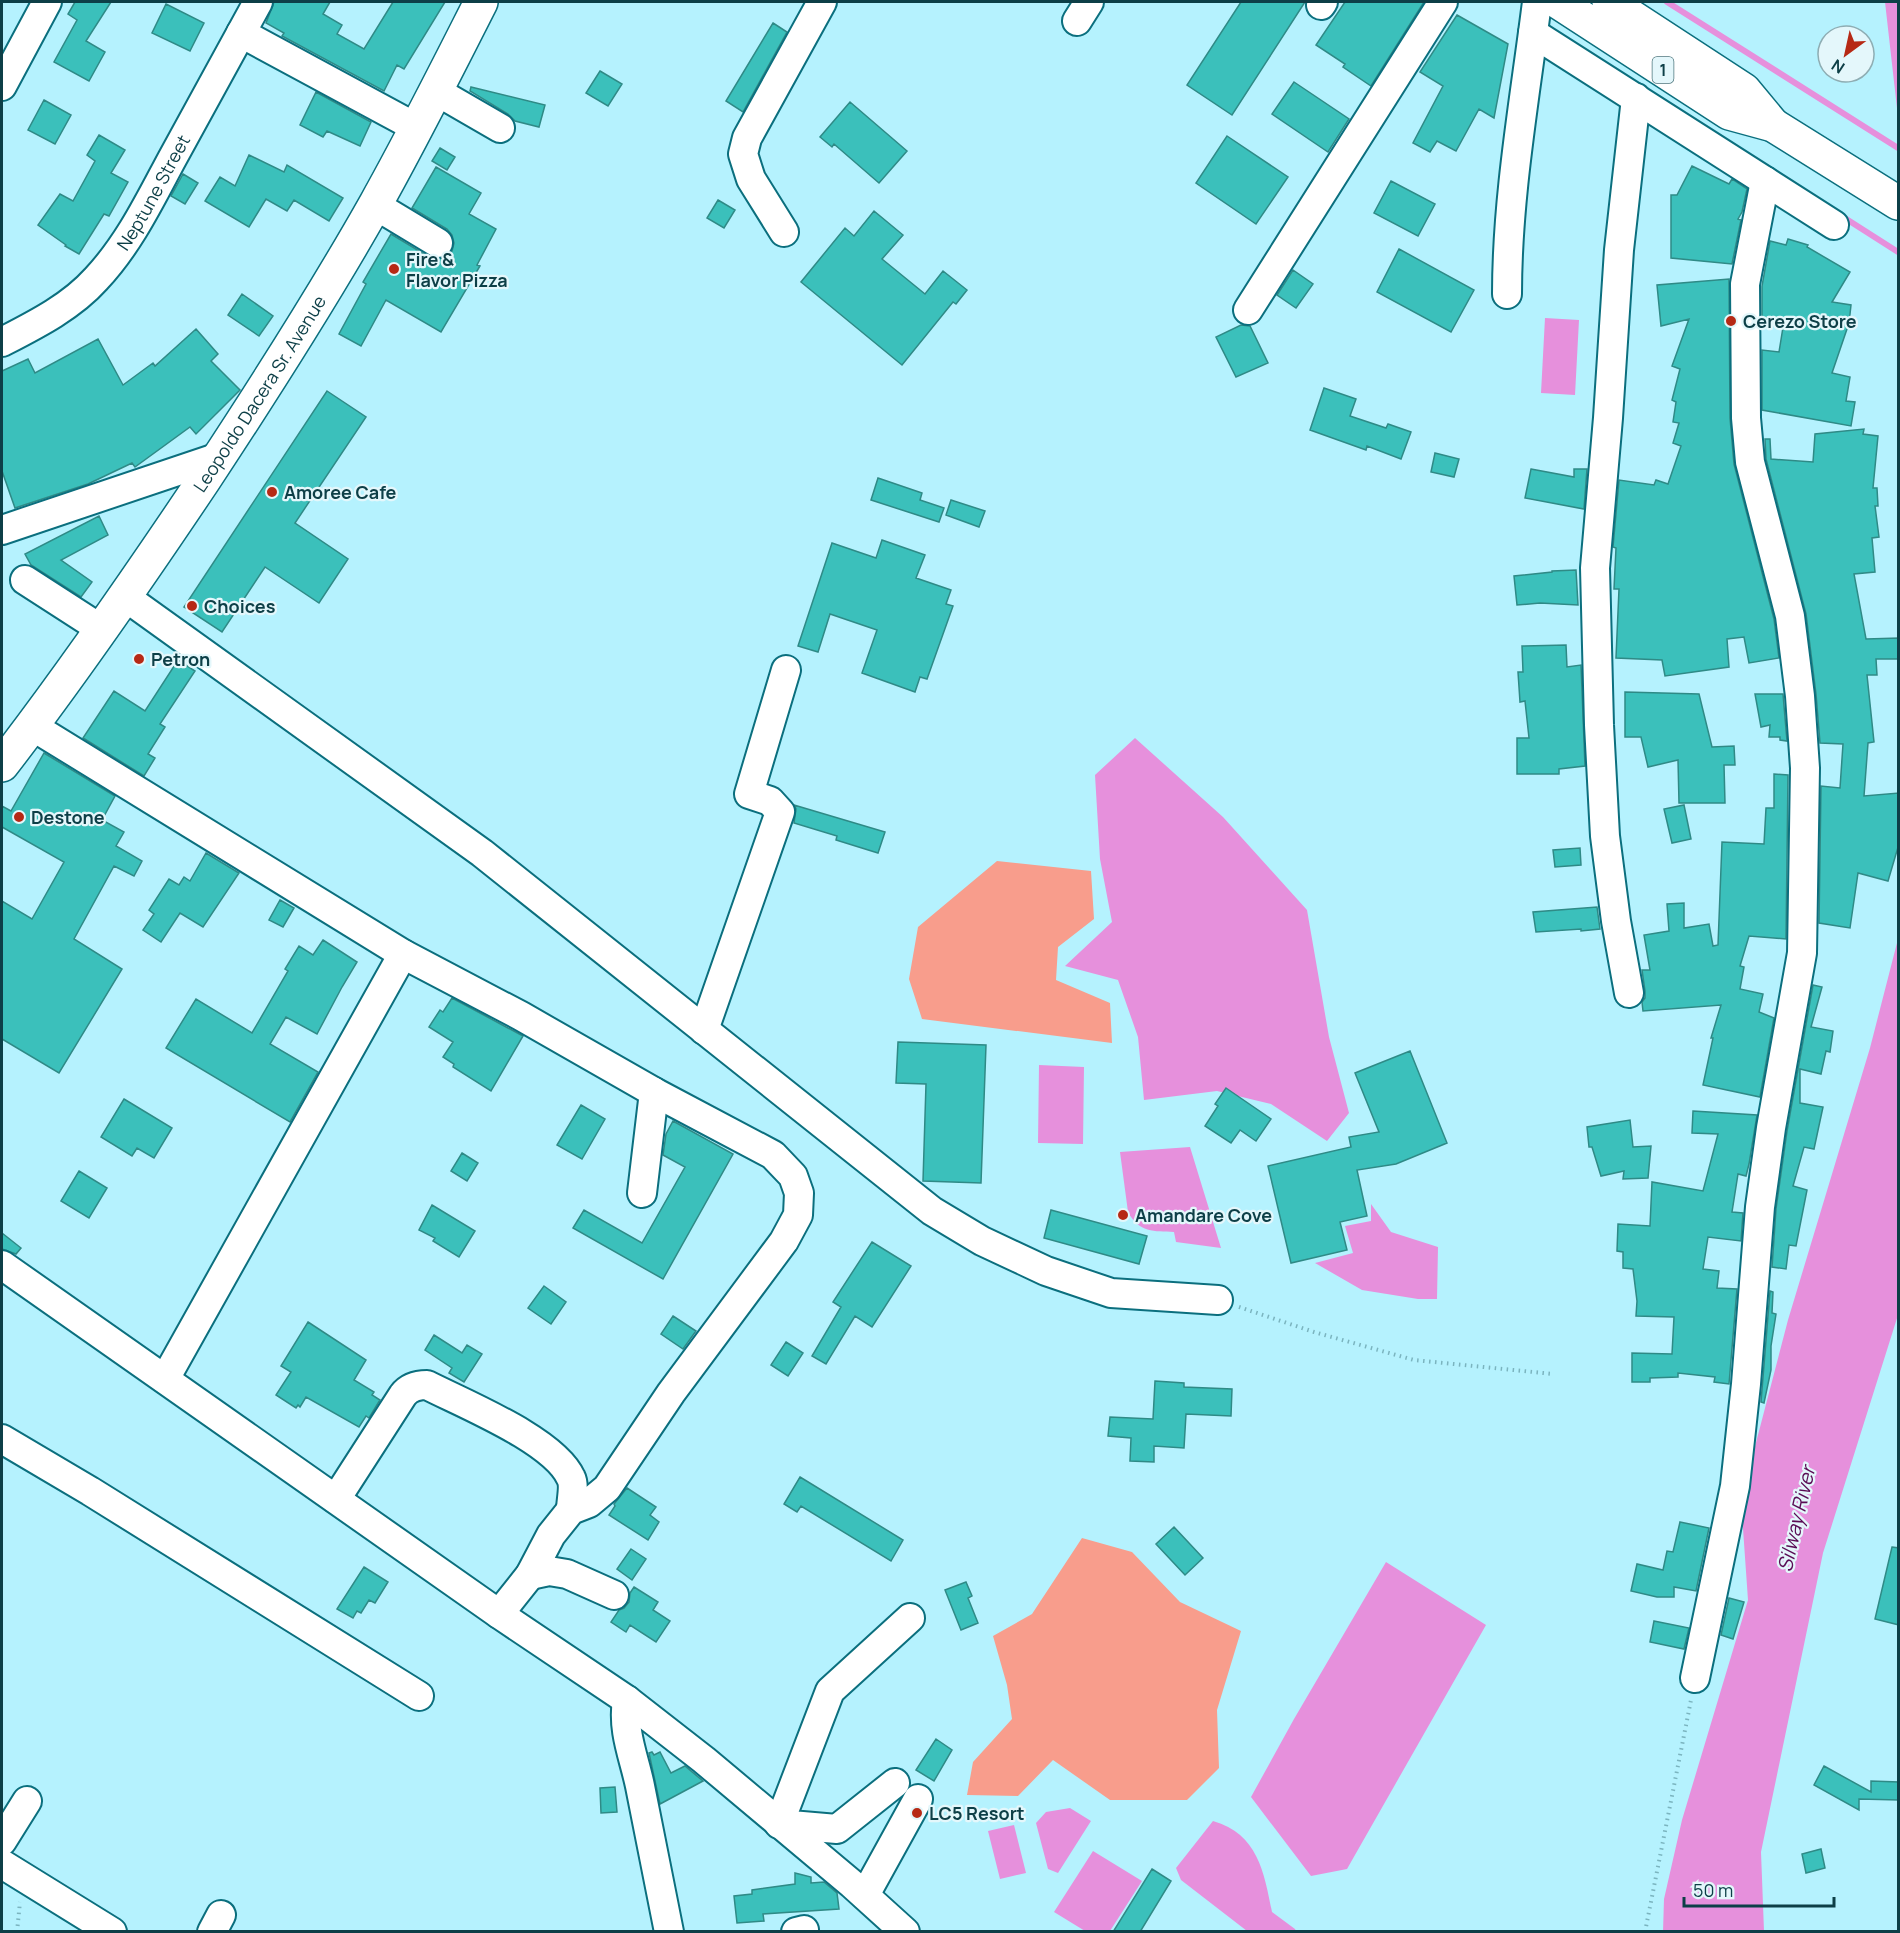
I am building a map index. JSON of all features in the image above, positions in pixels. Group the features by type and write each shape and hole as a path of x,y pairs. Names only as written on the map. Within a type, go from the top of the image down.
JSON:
{"main road":[{"name":"Leopoldo Dacera Sr. Avenue","path":"2,765 124,596 277,367 375,205 481,2"},
{"name":"1","path":"1558,2 1729,113 1773,125 1899,203"},
{"name":"1","path":"1609,2 1744,90 1773,125"}],"street":[{"path":"2,86 47,2"},
{"name":"Neptune Street","path":"2,342 40,323 68,303 95,280 114,259 152,195 258,2"},
{"path":"784,232 751,179 743,154 747,138 822,2"},
{"path":"1248,310 1443,2"},
{"path":"1507,294 1507,253 1511,211 1537,2"},
{"path":"241,33 417,128"},
{"path":"1533,33 1834,225"},
{"path":"436,91 500,128"},
{"path":"1629,993 1616,921 1605,836 1599,725 1595,568 1620,240 1636,98"},
{"path":"1695,1678 1735,1486 1746,1384 1760,1207 1773,1116 1802,953 1805,768 1800,696 1790,616 1750,462 1746,418 1745,284 1765,181"},
{"path":"375,205 438,243"},
{"path":"2,530 219,457"},
{"path":"25,580 101,629"},
{"path":"124,596 482,853 932,1211 982,1241 1046,1271 1111,1293 1218,1300"},
{"path":"704,1030 780,812 770,801 749,794 786,670"},
{"path":"32,726 403,954 774,1155 793,1176 799,1193 798,1215 784,1241 671,1393 607,1488 589,1503 571,1510 551,1535 530,1575 499,1614"},
{"path":"165,1379 403,954"},
{"path":"642,1193 654,1092"},
{"path":"2,1265 499,1614 627,1700 704,1760 865,1895 905,1932"},
{"path":"336,1499 403,1395 408,1389 418,1385 427,1385 530,1437 547,1449 563,1465 572,1480 571,1510"},
{"path":"2,1439 420,1696"},
{"path":"530,1575 549,1571 567,1574 614,1595"},
{"path":"779,1824 830,1691 910,1618"},
{"path":"627,1700 625,1716 629,1748 639,1782 669,1932"},
{"path":"779,1824 837,1829 895,1783"},
{"path":"865,1895 918,1799"},
{"path":"2,1841 27,1801"},
{"path":"2,1864 112,1932"}],"path":[{"path":"1218,1300 1314,1332 1414,1360 1553,1374"},
{"path":"1645,1932 1695,1678"}],"shaded area":[{"path":"997,861 1091,871 1094,919 1058,947 1056,980 1110,1003 1112,1043 922,1019 909,979 918,927"},
{"path":"1082,1538 1132,1552 1180,1602 1241,1631 1217,1710 1219,1768 1187,1800 1110,1800 1053,1760 1018,1796 967,1795 973,1762 1012,1719 1007,1685 993,1636 1032,1614"}],"water":[{"path":"1885,2 1898,2 1898,117"},
{"path":"1545,318 1579,320 1575,395 1541,393"},
{"path":"1135,738 1223,817 1307,910 1329,1037 1349,1113 1327,1141 1271,1104 1217,1091 1144,1100 1138,1037 1118,980 1065,966 1112,922 1100,859 1095,775"},
{"name":"Silway River","path":"1898,939 1898,1315 1823,1553 1761,1852 1764,1931 1663,1932 1664,1899 1682,1820 1748,1600 1741,1500 1788,1320 1870,1048"},
{"path":"1039,1065 1084,1067 1083,1144 1038,1143"},
{"path":"1190,1147 1221,1248 1176,1242 1174,1232 1148,1230 1137,1224 1128,1212 1120,1152"},
{"path":"1371,1204 1391,1232 1438,1247 1437,1299 1418,1299 1362,1290 1315,1263 1353,1253 1345,1226 1371,1221"},
{"path":"1386,1562 1486,1625 1347,1869 1311,1876 1251,1797"},
{"path":"1070,1808 1091,1821 1058,1873 1048,1869 1036,1823 1046,1812"},
{"path":"1213,1821 1240,1835 1249,1845 1262,1869 1272,1912 1296,1931 1247,1931 1181,1880 1176,1868"},
{"path":"1014,1825 1026,1873 1000,1879 988,1831"},
{"path":"1093,1851 1142,1881 1110,1931 1085,1931 1054,1912"}],"building":[{"path":"75,2 111,2 86,41 105,52 89,81 54,62 77,20 68,14"},
{"path":"274,2 330,2 323,14 342,25 337,34 364,49 393,2 445,2 404,69 397,65 384,91 282,36 284,33 266,23"},
{"path":"1241,2 1305,2 1232,115 1187,85"},
{"path":"1345,2 1424,2 1371,86 1343,67 1345,64 1316,45"},
{"path":"166,4 204,23 190,51 152,33"},
{"path":"1457,15 1508,44 1494,118 1479,109 1456,151 1437,141 1430,152 1413,143 1443,86 1420,72"},
{"path":"773,23 787,32 743,112 726,101"},
{"path":"600,71 622,84 608,106 586,93"},
{"path":"1294,82 1349,119 1328,152 1272,114"},
{"path":"471,87 545,105 539,127 515,121 508,114 470,91"},
{"path":"316,92 371,122 360,146 327,131 323,137 300,125"},
{"path":"44,100 71,115 55,144 28,130"},
{"path":"850,102 907,151 879,183 834,144 832,147 820,137"},
{"path":"99,135 125,150 111,173 128,182 109,216 104,214 79,254 38,225 60,194 73,201 95,161 87,155"},
{"path":"1227,136 1288,177 1256,224 1196,183"},
{"path":"440,148 455,157 447,170 432,161"},
{"path":"249,155 284,172 287,165 343,198 329,221 294,200 287,211 266,199 249,227 205,201 220,177 235,186"},
{"path":"1692,166 1729,184 1732,179 1747,189 1742,212 1738,219 1741,220 1732,264 1671,258 1671,195 1677,195"},
{"path":"436,167 481,193 469,214 496,229 477,265 480,266 441,332 386,300 361,346 339,334 366,284 363,282 391,234 429,257 437,259 446,257 452,251 454,243 447,229 412,208"},
{"path":"183,174 198,183 185,204 171,196"},
{"path":"1391,181 1435,204 1418,236 1374,213"},
{"path":"718,200 735,210 724,228 707,218"},
{"path":"874,211 903,235 882,259 925,294 943,271 967,290 956,304 953,302 902,365 801,282 845,228 854,236"},
{"path":"1788,239 1808,245 1807,247 1850,272 1832,302 1851,305 1849,323 1832,373 1850,377 1846,401 1855,402 1851,426 1762,410 1762,350 1779,352 1784,321 1762,317 1762,286 1770,241 1786,245"},
{"path":"1399,249 1474,290 1451,332 1377,292"},
{"path":"1293,270 1313,284 1296,308 1277,295"},
{"path":"1729,279 1730,418 1734,464 1774,619 1779,658 1749,663 1744,637 1727,639 1729,667 1665,676 1662,660 1616,658 1619,589 1614,589 1616,548 1613,547 1619,480 1654,485 1656,480 1668,484 1681,446 1673,443 1679,423 1673,422 1676,402 1672,400 1680,369 1672,366 1689,319 1661,326 1657,285"},
{"path":"242,294 273,316 259,336 228,315"},
{"path":"1241,325 1250,326 1268,363 1236,377 1216,337"},
{"path":"196,329 218,354 211,361 240,390 196,434 190,427 135,467 132,463 88,484 15,508 2,471 2,371 28,359 35,373 98,339 123,385 153,363 155,366"},
{"path":"1324,388 1356,399 1350,416 1386,428 1388,424 1411,432 1401,459 1367,446 1366,450 1310,430"},
{"path":"327,391 366,417 295,523 348,559 319,603 265,567 222,632 184,607"},
{"path":"1864,429 1863,434 1878,436 1873,488 1877,488 1878,506 1875,506 1879,537 1872,538 1875,572 1854,574 1866,639 1899,638 1899,659 1876,659 1877,675 1867,675 1874,742 1868,743 1864,796 1899,793 1899,844 1888,881 1858,873 1850,928 1819,923 1821,786 1840,788 1843,744 1820,743 1806,614 1766,459 1765,439 1770,439 1771,459 1813,462 1815,434"},
{"path":"1435,453 1459,459 1454,477 1431,472"},
{"path":"1531,469 1574,477 1574,469 1587,469 1584,509 1525,498"},
{"path":"878,478 922,493 920,500 944,508 939,522 871,500"},
{"path":"951,500 985,511 979,527 946,515"},
{"path":"99,516 108,535 61,560 92,582 81,597 31,565 25,554"},
{"path":"882,540 925,555 916,578 951,590 946,604 953,606 927,679 920,677 915,692 862,673 877,630 830,614 818,652 798,646 832,543 876,558"},
{"path":"1576,570 1578,605 1540,603 1517,605 1514,576"},
{"path":"1566,645 1567,667 1581,665 1585,766 1559,769 1559,774 1517,774 1517,738 1529,738 1525,701 1520,702 1518,672 1523,672 1522,646"},
{"path":"178,660 195,671 160,724 165,727 148,754 155,758 144,776 83,738 114,691 145,711"},
{"path":"1625,692 1699,694 1712,747 1734,746 1735,765 1724,765 1725,803 1679,803 1678,760 1648,767 1641,737 1625,737"},
{"path":"1755,694 1783,694 1787,741 1780,740 1780,737 1769,737 1770,725 1761,727"},
{"path":"44,753 115,796 102,820 124,832 116,846 142,861 134,876 114,866 74,939 122,969 59,1073 2,1039 2,901 32,919 64,862 2,827 2,806 11,811"},
{"path":"1774,774 1788,775 1786,939 1749,936 1740,966 1744,967 1740,989 1763,994 1759,1012 1774,1018 1760,1097 1703,1085 1713,1038 1711,1038 1721,1005 1643,1011 1642,1002 1645,998 1645,991 1642,970 1650,970 1644,935 1669,931 1667,904 1684,903 1684,928 1709,924 1713,946 1718,945 1722,842 1764,844 1766,808 1774,808"},
{"path":"794,805 885,832 878,853 836,840 837,836 794,823 796,809"},
{"path":"1684,805 1691,839 1672,843 1664,809"},
{"path":"1580,848 1581,865 1555,867 1553,850"},
{"path":"206,853 239,873 203,927 180,913 161,942 143,930 154,914 149,910 169,879 179,885 184,877 190,881"},
{"path":"280,900 294,908 283,927 269,920"},
{"path":"1597,907 1600,929 1536,932 1533,912"},
{"path":"323,940 357,962 317,1034 286,1017 270,1044 318,1072 290,1122 166,1048 196,999 252,1033 288,971 285,969 299,946 313,955"},
{"path":"1813,985 1822,987 1811,1027 1833,1031 1830,1052 1826,1051 1821,1074 1800,1069 1800,1103 1823,1107 1814,1149 1804,1147 1793,1186 1807,1190 1796,1246 1789,1245 1786,1269 1772,1267 1776,1209 1787,1131"},
{"path":"452,998 523,1036 491,1091 453,1067 454,1064 443,1057 453,1042 429,1027 440,1010 443,1012"},
{"path":"898,1042 986,1045 981,1183 923,1181 926,1084 896,1083"},
{"path":"1410,1051 1447,1143 1396,1164 1357,1170 1367,1216 1340,1222 1347,1250 1291,1263 1268,1166 1351,1147 1349,1137 1379,1132 1355,1073"},
{"path":"1226,1088 1271,1119 1256,1141 1240,1130 1231,1143 1205,1126 1218,1106 1215,1104"},
{"path":"124,1099 172,1128 154,1158 137,1148 132,1156 101,1137"},
{"path":"581,1105 605,1119 582,1159 557,1145"},
{"path":"1693,1111 1757,1115 1746,1176 1738,1174 1732,1212 1743,1213 1741,1241 1708,1237 1703,1269 1719,1271 1717,1288 1737,1289 1729,1384 1714,1382 1715,1377 1678,1373 1678,1377 1650,1378 1650,1382 1632,1382 1632,1353 1672,1354 1674,1317 1636,1316 1637,1301 1633,1269 1623,1268 1623,1252 1617,1251 1618,1224 1650,1226 1652,1182 1703,1191 1718,1134 1692,1133"},
{"path":"1630,1120 1633,1147 1651,1146 1648,1178 1623,1179 1624,1171 1601,1176 1592,1147 1589,1147 1587,1127"},
{"path":"673,1121 733,1154 663,1279 573,1228 584,1210 642,1243 685,1167 663,1155 666,1134"},
{"path":"462,1153 478,1163 467,1181 451,1171"},
{"path":"79,1171 107,1188 89,1218 61,1201"},
{"path":"432,1205 475,1231 459,1257 433,1241 435,1238 419,1230"},
{"path":"1051,1210 1147,1236 1139,1264 1044,1238"},
{"path":"2,1233 21,1248 16,1254 2,1249"},
{"path":"872,1242 911,1266 872,1327 855,1316 826,1364 812,1356 841,1307 833,1302"},
{"path":"544,1286 566,1302 551,1324 528,1308"},
{"path":"1770,1291 1773,1292 1772,1313 1776,1314 1771,1346 1771,1370 1764,1403 1761,1402"},
{"path":"673,1316 696,1331 683,1349 661,1334"},
{"path":"308,1322 366,1360 354,1380 374,1392 372,1395 380,1400 369,1418 366,1416 359,1427 306,1397 300,1407 298,1405 296,1408 276,1395 291,1372 281,1366"},
{"path":"434,1335 462,1353 467,1345 482,1354 464,1382 449,1373 452,1368 425,1350"},
{"path":"786,1342 803,1353 788,1376 771,1365"},
{"path":"1155,1381 1184,1383 1184,1387 1232,1389 1231,1416 1186,1414 1184,1448 1154,1446 1154,1462 1130,1461 1131,1438 1108,1436 1110,1417 1153,1419"},
{"path":"800,1477 903,1540 891,1561 801,1506 797,1512 784,1504"},
{"path":"627,1488 656,1507 650,1515 659,1522 648,1540 609,1515 614,1504"},
{"path":"1680,1522 1709,1528 1696,1591 1674,1587 1674,1597 1657,1597 1631,1591 1637,1564 1663,1570 1667,1551 1673,1552"},
{"path":"1174,1527 1203,1558 1185,1575 1156,1544"},
{"path":"1892,1547 1899,1548 1899,1625 1875,1619"},
{"path":"631,1549 646,1559 632,1580 617,1569"},
{"path":"364,1567 388,1582 375,1603 369,1600 361,1613 357,1611 353,1618 337,1609"},
{"path":"966,1582 972,1596 968,1598 978,1623 961,1630 945,1590"},
{"path":"634,1587 658,1602 653,1610 670,1621 656,1642 630,1625 626,1632 611,1622 619,1610 629,1602 630,1593"},
{"path":"1729,1598 1744,1602 1733,1639 1721,1635"},
{"path":"1654,1621 1689,1628 1684,1649 1650,1642"},
{"path":"936,1739 952,1750 934,1781 916,1770"},
{"path":"652,1752 654,1755 660,1752 671,1773 685,1766 703,1781 660,1804 649,1753"},
{"path":"1824,1766 1871,1792 1871,1781 1899,1782 1899,1800 1859,1799 1859,1810 1814,1785"},
{"path":"615,1787 617,1812 601,1813 600,1788"},
{"path":"1821,1849 1825,1868 1806,1873 1802,1854"},
{"path":"1152,1869 1171,1881 1140,1932 1113,1932"},
{"path":"795,1873 811,1877 811,1883 824,1882 837,1893 839,1909 763,1914 764,1921 737,1923 734,1896 752,1894 752,1890 795,1884"}],"waterway":[{"path":"1667,2 1898,148"},
{"path":"1840,215 1898,252"}],"place":[{"name":"Fire & Flavor Pizza","path":"394,269"},
{"name":"Cerezo Store","path":"1731,321"},
{"name":"Amoree Cafe","path":"272,492"},
{"name":"Choices","path":"192,606"},
{"name":"Petron","path":"139,659"},
{"name":"Destone","path":"19,817"},
{"name":"Amandare Cove","path":"1123,1215"},
{"name":"LC5 Resort","path":"917,1813"}]}
